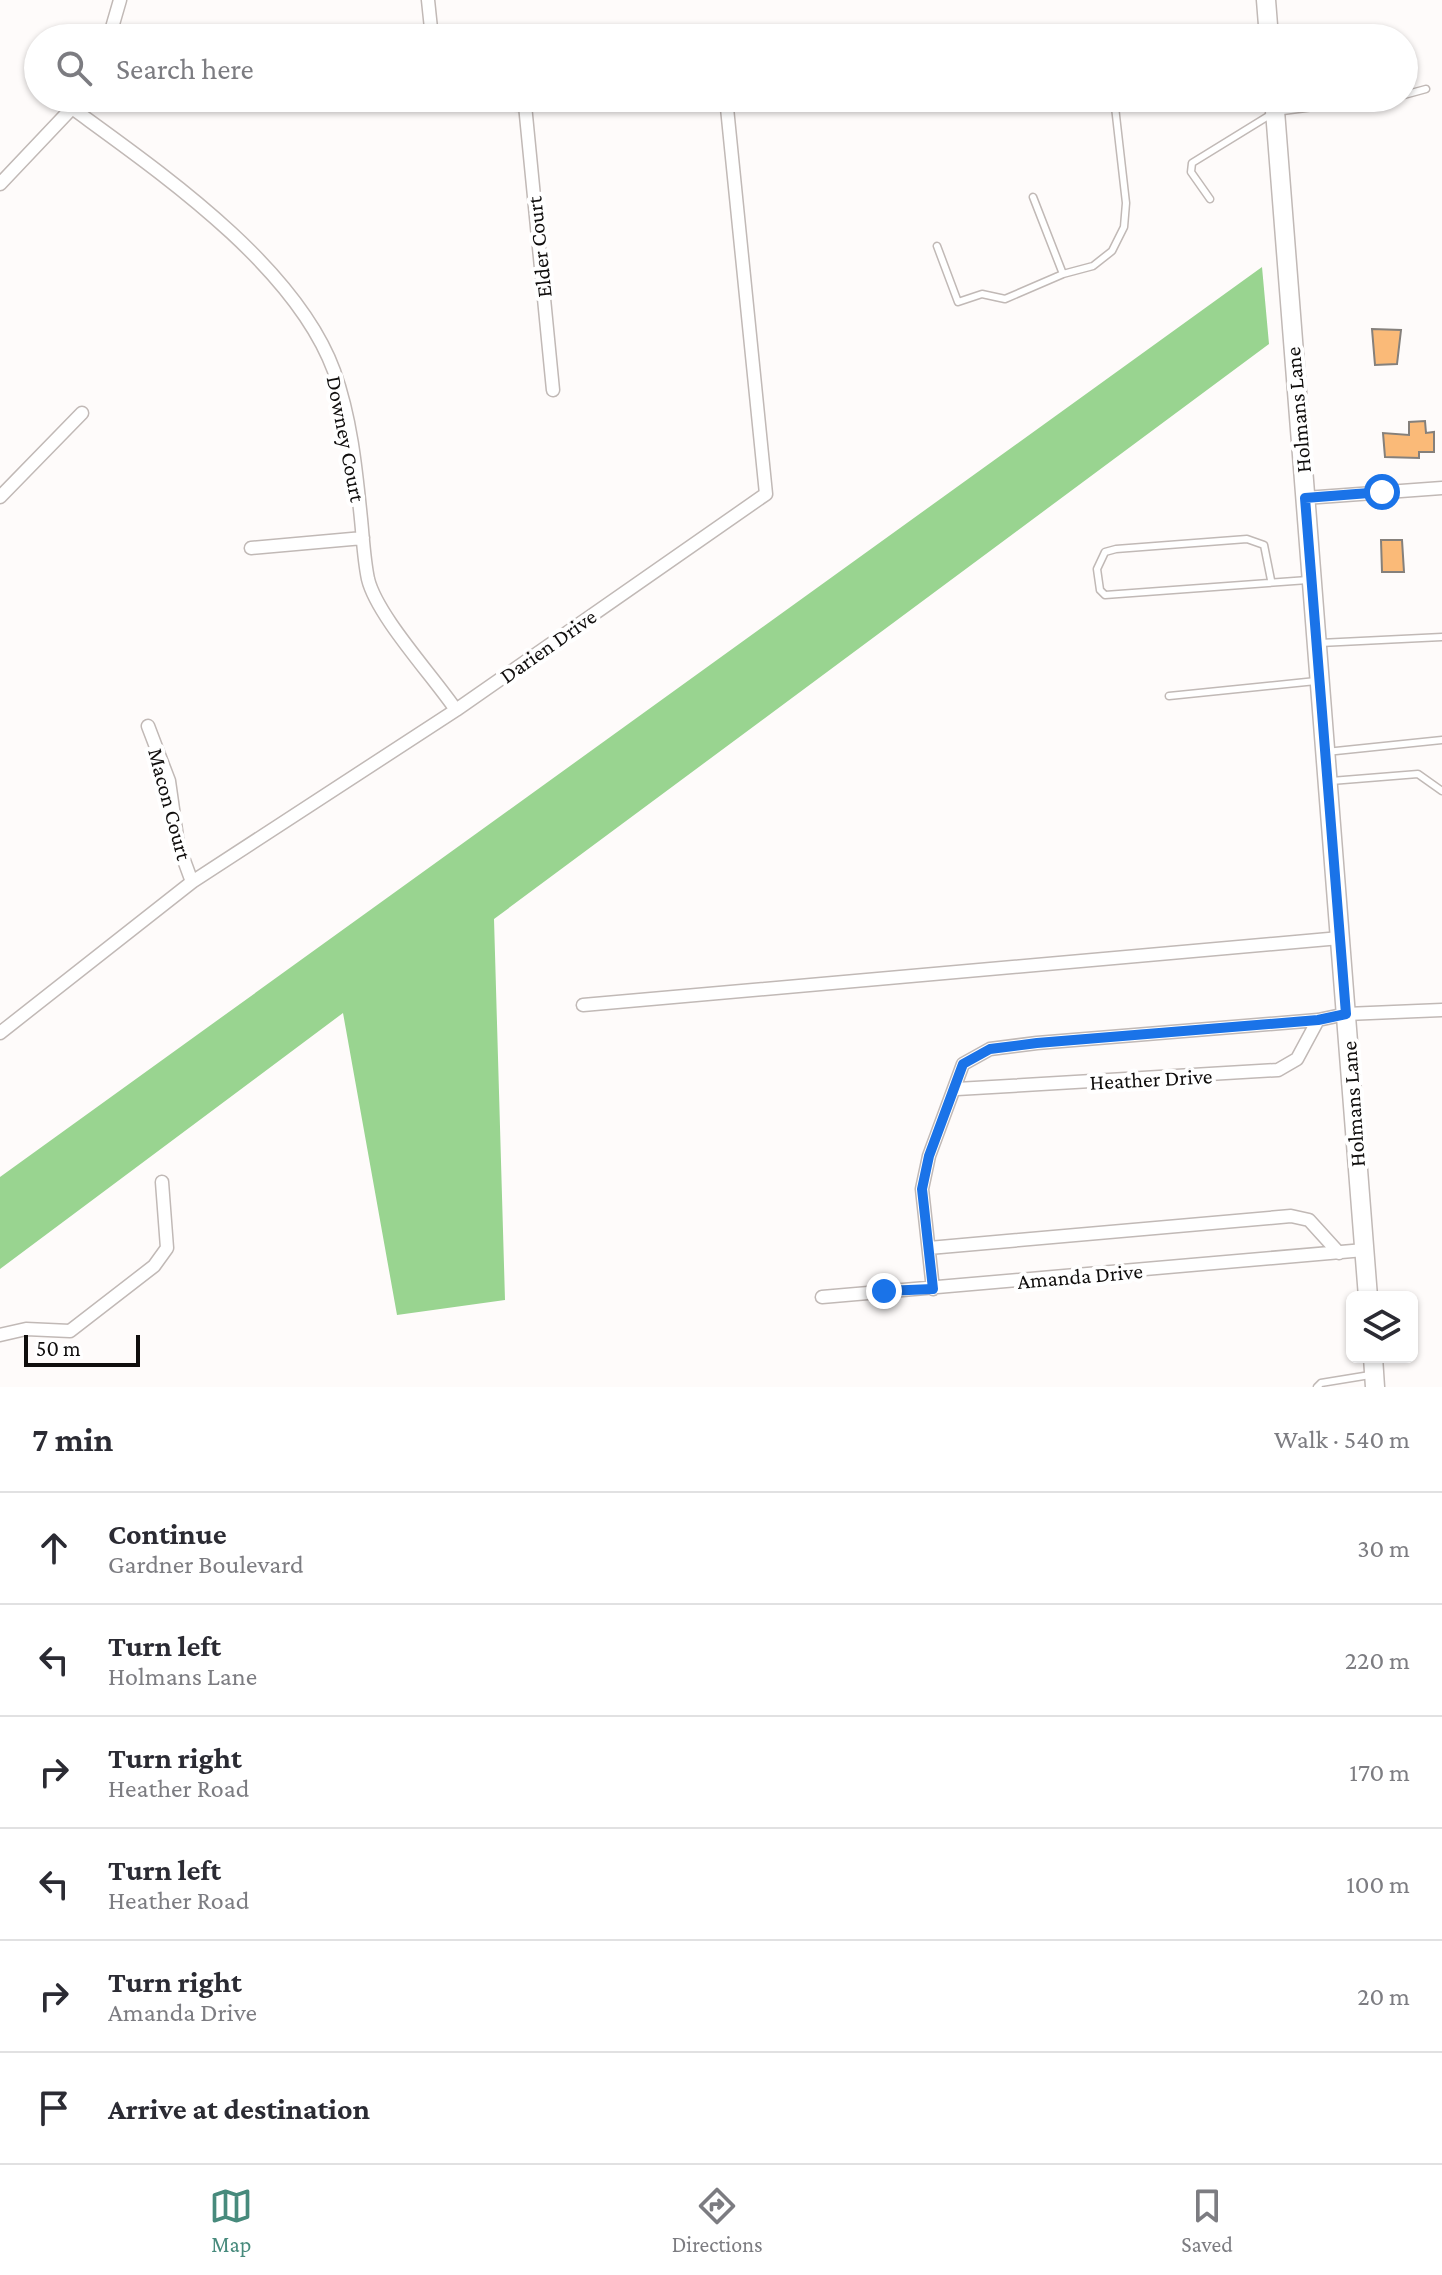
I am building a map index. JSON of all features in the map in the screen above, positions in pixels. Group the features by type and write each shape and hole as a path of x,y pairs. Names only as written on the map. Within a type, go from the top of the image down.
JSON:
{"main road":[{"path":"1266,0 1268,24"},
{"name":"Holmans Lane","path":"1275,112 1367,1291"}],"street":[{"path":"113,24 120,0"},
{"path":"428,0 431,24"},
{"path":"0,184 67,112"},
{"name":"Downey Court","path":"86,112 205,208 305,313 333,370 344,412 368,582 456,710"},
{"name":"Elder Court","path":"526,112 553,390"},
{"name":"Darien Drive","path":"2,1026 192,882 456,710 766,494 727,112"},
{"path":"0,497 82,413"},
{"path":"1305,498 1442,488"},
{"path":"251,548 363,538"},
{"name":"Macon Court","path":"148,726 169,781 178,844 192,882"},
{"path":"583,1005 1340,938"},
{"path":"933,1289 922,1189 929,1156 957,1089 963,1064 990,1049 1110,1035 1318,1020 1346,1014 1442,1010"},
{"name":"Heather Drive","path":"957,1089 1278,1070 1297,1059 1318,1020"},
{"path":"0,1335 26,1329 70,1331 154,1266 167,1248 162,1182"},
{"name":"Amanda Drive","path":"929,1248 1291,1216 1309,1220 1339,1253"},
{"name":"Amanda Drive","path":"822,1297 1364,1250"}],"lane":[{"path":"1418,91 1426,89"},
{"path":"937,246 958,302 982,294 1005,299 1063,274 1093,266 1112,251 1124,227 1126,203 1116,112"},
{"path":"1210,199 1191,172 1192,163 1264,112"},
{"path":"1033,197 1063,274"},
{"path":"1271,580 1264,545 1247,539 1116,549 1105,552 1096,579 1105,595 1271,580 1312,580"},
{"path":"1317,643 1442,637"},
{"path":"1169,696 1319,681"},
{"path":"1325,752 1442,740"},
{"path":"1327,782 1418,774 1442,791"},
{"path":"1317,1387 1321,1383 1374,1373"}],"green space":[{"path":"1262,267 1269,344 494,919 505,1300 397,1315 343,1013 0,1269 0,1177"}],"building":[{"path":"1372,329 1401,330 1397,364 1375,365"},
{"path":"1425,421 1426,433 1434,432 1434,452 1419,452 1419,458 1385,457 1383,433 1409,435 1409,422"},
{"path":"1381,540 1402,540 1404,572 1382,572"}],"route":[{"path":"884,1291 933,1289 922,1189 929,1156 957,1089 963,1064 990,1049 1110,1035 1318,1020 1346,1014 1305,498 1382,492"}]}
